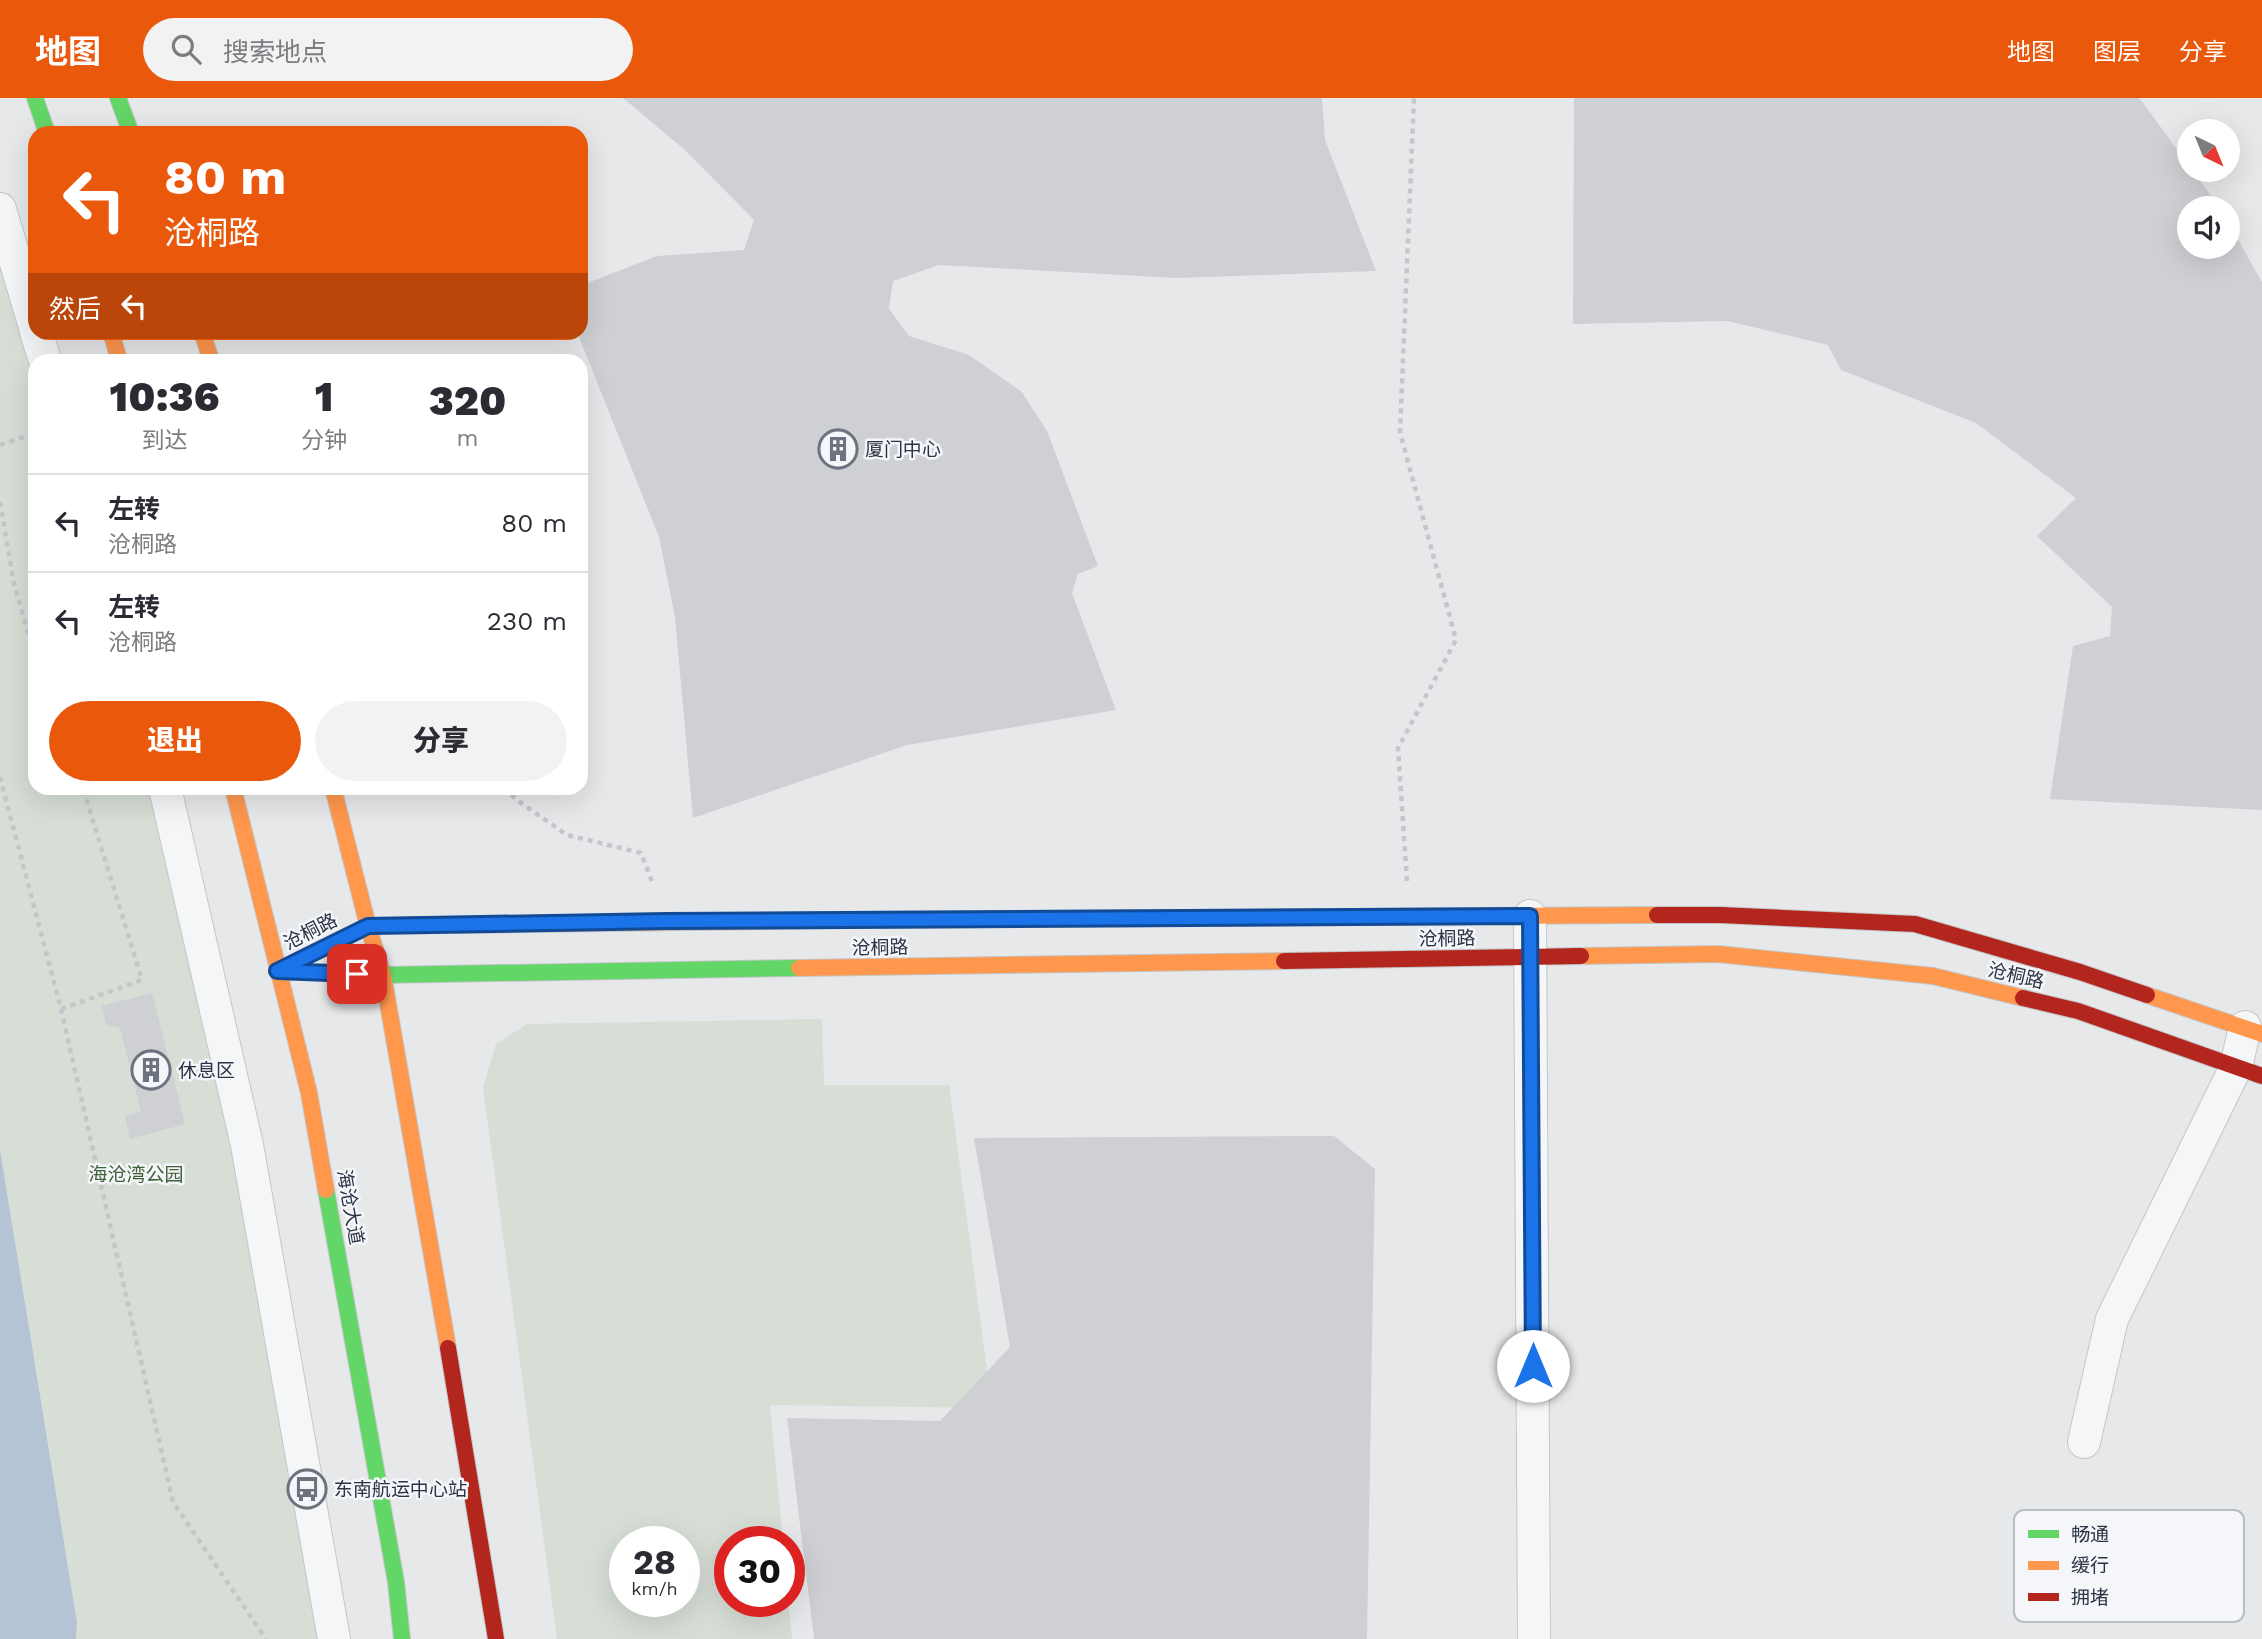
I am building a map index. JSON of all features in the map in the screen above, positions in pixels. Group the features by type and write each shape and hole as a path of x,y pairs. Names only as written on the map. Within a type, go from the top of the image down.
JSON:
{"main road":[{"path":"35,98 45,126"},
{"path":"118,98 128,126"},
{"name":"海沧大道","path":"235,795 309,1093 394,1569 402,1639"},
{"path":"335,795 383,975 496,1639"},
{"name":"沧桐路","path":"277,971 368,926 667,921 1720,915 1915,923 2080,972 2253,1030"},
{"name":"沧桐路","path":"277,971 383,975 1718,954 1933,976 2078,1011 2249,1071"}],"street":[{"path":"0,209 28,303"},
{"path":"167,795 247,1145 334,1639"},
{"path":"1530,916 1534,1639"},
{"path":"2084,1442 2112,1319 2249,1071 2253,1030"}],"path":[{"path":"1410,916 1398,748 1456,640 1400,432 1414,98"},
{"path":"0,445 28,435"},
{"path":"0,502 14,584 28,632"},
{"path":"0,777 61,1009 173,1502 267,1639"},
{"path":"61,1009 142,980 85,795"},
{"path":"511,795 567,835 641,853"}],"green space":[{"name":"海沧湾公园","path":"0,242 33,354 28,354 28,795 164,795 262,1133 340,1639 76,1639 77,1622 0,1150"},
{"path":"822,1019 824,1085 949,1085 992,1408 770,1405 781,1526 714,1526 714,1617 790,1617 792,1639 557,1639 483,1087 496,1044 527,1024"}],"water":[{"path":"0,1150 77,1622 76,1639 0,1639"}],"building":[{"name":"厦门中心","path":"623,98 1322,98 1325,140 1376,271 1176,278 939,265 893,281 889,309 909,336 969,355 1022,392 1047,431 1098,566 1078,574 1072,593 1116,710 907,745 693,818 675,617 659,537 580,340 588,340 588,283 657,256 744,250 754,220 684,149"},
{"path":"1574,98 2141,100 2177,150 2177,182 2201,182 2211,196 2177,196 2177,259 2240,259 2240,243 2262,282 2262,810 2050,799 2073,646 2110,636 2112,607 2037,536 2076,498 1976,423 1841,370 1828,345 1728,321 1573,324"},
{"name":"休息区","path":"152,993 185,1124 130,1139 125,1116 141,1112 120,1028 106,1024 102,1006"},
{"path":"1334,1136 1375,1169 1367,1639 814,1639 805,1565 805,1526 800,1526 787,1418 940,1421 1010,1347 974,1138"}],"traffic: fast":[{"path":"35,98 45,126"},
{"path":"118,98 128,126"},
{"path":"279,971 383,975 799,968"},
{"path":"326,1190 396,1582 402,1639"}],"traffic: slow":[{"path":"113,340 117,354"},
{"path":"205,340 209,354"},
{"path":"235,795 309,1093 326,1190"},
{"path":"335,795 383,975 448,1348"},
{"path":"1199,918 1657,915"},
{"path":"277,971 368,926 835,920"},
{"path":"1581,956 1718,954 1933,976 2023,998"},
{"path":"799,968 1284,961"},
{"path":"2147,995 2262,1034"}],"traffic: jam":[{"path":"1657,915 1720,915 1915,924 2080,972 2147,995"},
{"path":"835,920 1199,918"},
{"path":"1284,961 1581,956"},
{"path":"2023,998 2078,1011 2262,1076"},
{"path":"448,1348 496,1639"}],"place":[{"name":"厦门中心","path":"838,449"},
{"name":"休息区","path":"151,1070"},
{"name":"东南航运中心站","path":"307,1489"}],"route":[{"path":"357,974 277,971 368,926 667,921 1530,916 1533,1366"}]}
